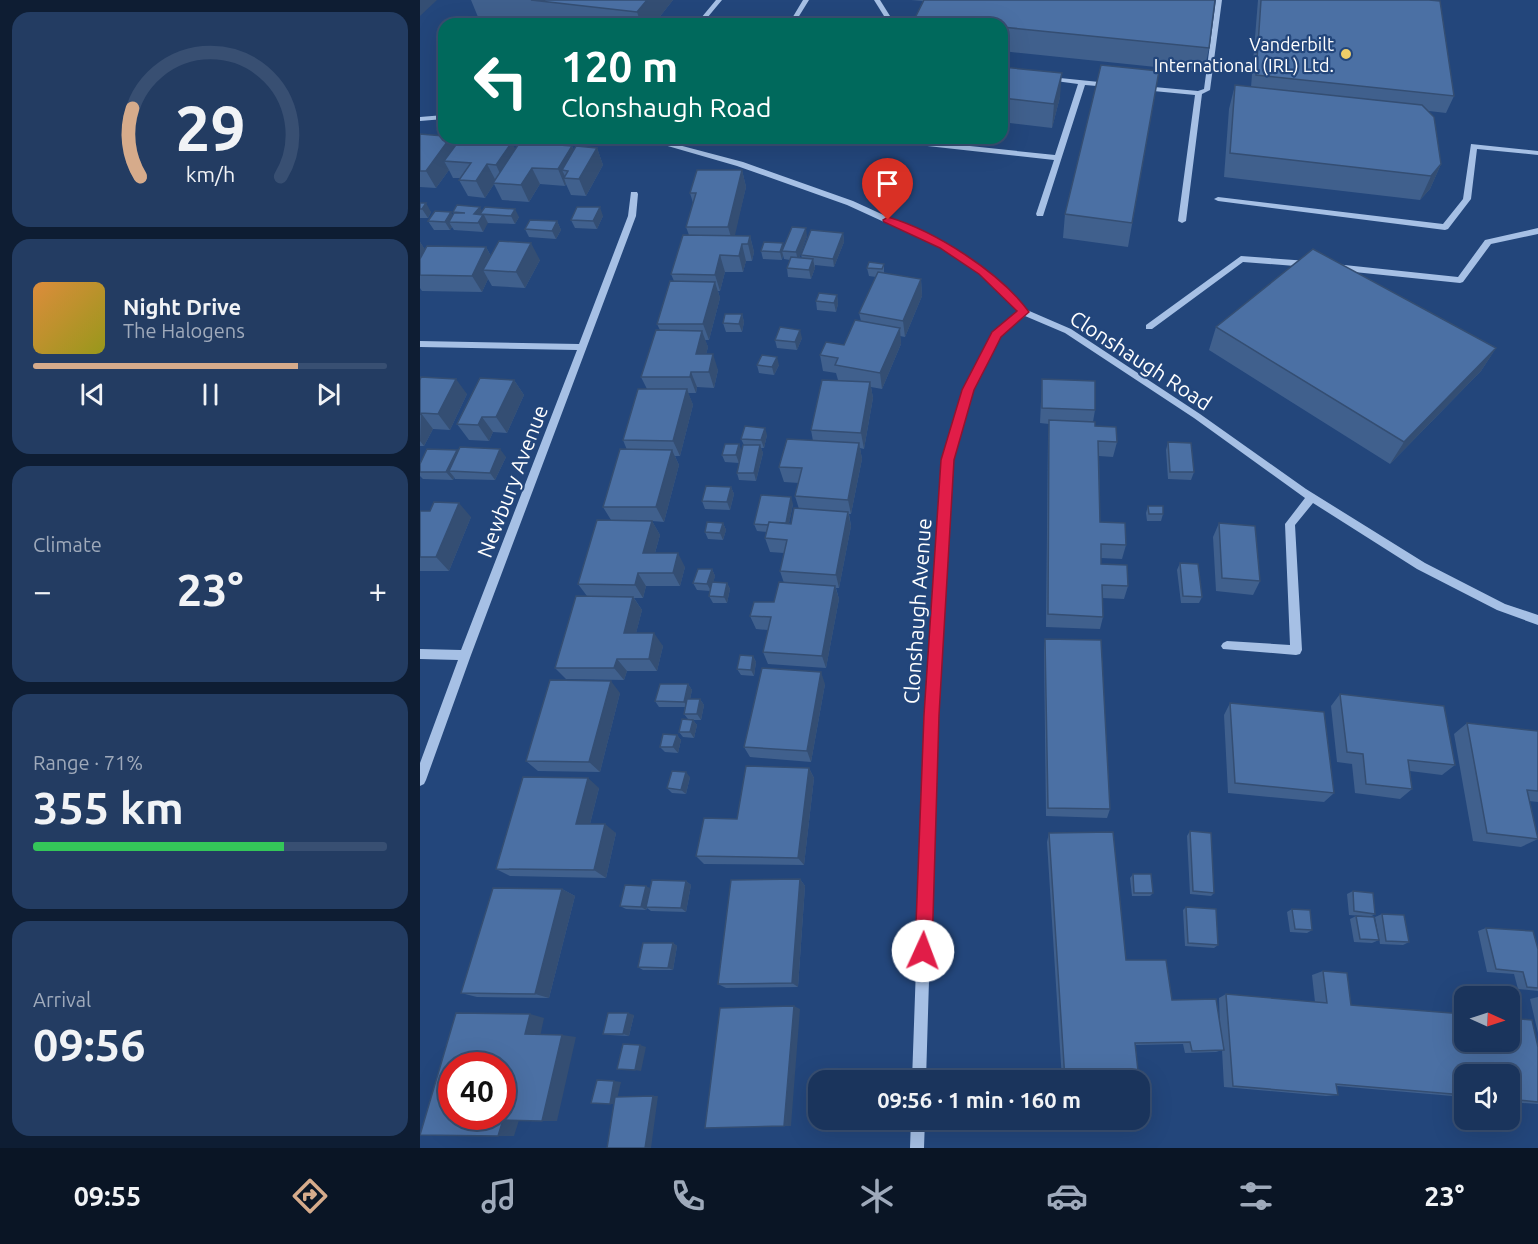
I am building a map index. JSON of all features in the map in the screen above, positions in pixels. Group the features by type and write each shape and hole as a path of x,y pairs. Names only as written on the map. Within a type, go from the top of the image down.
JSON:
{"street":[{"path":"704,18 718,0"},
{"path":"795,18 806,0"},
{"path":"877,0 888,18"},
{"path":"1129,87 1199,93 1207,90 1219,0"},
{"path":"1036,78 1117,86"},
{"path":"1040,214 1082,83"},
{"path":"1182,221 1199,93"},
{"path":"420,119 438,118"},
{"name":"Clonshaugh Road","path":"666,144 740,164 871,212 944,246 983,272 1024,312 1068,331 1097,349 1312,497 1421,566 1501,607 1538,620"},
{"path":"928,144 1058,158"},
{"path":"1218,199 1445,227 1467,199 1474,146 1538,153"},
{"name":"Newbury Avenue","path":"420,780 465,655 632,216 634,194"},
{"path":"1149,327 1241,259 1460,280 1488,242 1538,231"},
{"name":"Clonshaugh Avenue","path":"919,1070 931,715 948,460 968,390 996,334 1024,312"},
{"path":"420,344 583,347"},
{"path":"1227,646 1296,650 1290,524 1312,497"},
{"path":"420,654 465,655"},
{"path":"917,1148 918,1130"}],"building":[{"path":"531,0 647,0 637,12"},
{"path":"924,0 1215,0 1209,48 1008,28 1008,18 915,18"},
{"name":"Vanderbilt International (IRL) Ltd.","path":"1261,0 1440,1 1454,96 1256,75"},
{"path":"1101,65 1159,71 1132,223 1065,214"},
{"path":"1008,68 1062,73 1054,104 1008,99"},
{"path":"1235,85 1422,105 1434,117 1441,164 1431,176 1230,153"},
{"path":"420,134 438,136 438,144 446,144 426,171 420,171"},
{"path":"457,144 511,144 496,165 487,164 476,181 459,180 471,163 444,161"},
{"path":"519,144 572,146 558,169 532,168 521,185 493,183"},
{"path":"576,146 597,148 579,179 564,178 568,171 562,170"},
{"path":"697,170 742,170 728,227 686,227 696,193 690,193"},
{"path":"420,203 426,203 422,209 420,209"},
{"path":"457,205 480,207 474,214 483,215 478,223 449,222 454,213 465,213 453,212"},
{"path":"485,207 515,209 511,216 480,214"},
{"path":"577,207 600,207 593,221 571,220"},
{"path":"435,211 451,212 445,222 428,221"},
{"path":"530,220 557,221 552,231 525,229"},
{"path":"792,227 806,228 796,252 782,251"},
{"path":"811,230 843,233 833,259 801,255"},
{"path":"683,235 750,236 748,244 742,244 739,256 720,255 715,275 671,274"},
{"path":"499,241 531,243 516,272 483,270"},
{"path":"764,242 783,243 780,252 761,251"},
{"path":"427,246 486,247 472,276 420,275 420,259"},
{"path":"1313,249 1496,348 1404,442 1216,327"},
{"path":"791,257 813,259 809,270 787,268"},
{"path":"869,262 884,264 882,269 867,268"},
{"path":"878,272 921,279 903,321 859,313"},
{"path":"670,281 715,282 703,324 657,324"},
{"path":"819,293 837,295 834,303 816,301"},
{"path":"725,314 742,314 739,324 723,323"},
{"path":"855,320 900,328 880,373 835,365 838,358 820,355 826,342 844,345"},
{"path":"780,327 800,330 795,342 775,340"},
{"path":"656,330 702,331 696,354 713,354 709,372 691,372 690,377 641,377"},
{"path":"762,355 777,357 772,367 757,365"},
{"path":"421,377 456,379 438,414 421,413 420,415"},
{"path":"480,378 514,380 496,417 482,417 478,425 457,424"},
{"path":"1042,379 1095,381 1095,410 1042,408"},
{"path":"822,380 870,382 861,433 811,430"},
{"path":"638,389 687,389 673,441 623,440"},
{"path":"1049,420 1095,422 1095,426 1116,427 1117,442 1098,441 1100,522 1125,523 1126,545 1101,544 1101,564 1127,565 1128,586 1102,585 1103,617 1048,614"},
{"path":"745,426 765,428 761,440 741,439"},
{"path":"787,439 859,443 848,500 795,496 802,468 779,467"},
{"path":"1168,442 1191,443 1194,472 1170,472"},
{"path":"725,444 739,444 736,455 722,455"},
{"path":"743,445 760,445 754,473 737,473"},
{"path":"460,447 500,449 490,473 449,471"},
{"path":"427,449 457,450 446,472 420,472 420,464"},
{"path":"620,449 672,450 656,507 603,507"},
{"path":"706,486 731,487 727,502 702,501"},
{"path":"761,495 791,497 786,523 754,524"},
{"path":"434,502 459,503 436,557 420,557 420,511 430,511"},
{"path":"1148,506 1163,506 1163,514 1149,514"},
{"path":"794,508 848,512 836,575 780,571 787,540 765,538 769,522 791,524"},
{"path":"597,520 652,521 643,553 678,553 673,573 638,573 635,585 578,584"},
{"path":"707,522 723,523 720,533 705,532"},
{"path":"1219,523 1255,526 1260,581 1222,578"},
{"path":"1180,563 1198,564 1202,597 1183,596"},
{"path":"698,569 712,569 707,584 693,583"},
{"path":"712,582 727,583 724,597 709,596"},
{"path":"779,582 835,586 822,656 763,652 771,617 750,616 754,602 774,602"},
{"path":"576,596 633,597 624,633 654,633 649,659 617,659 614,668 555,668"},
{"path":"1045,639 1101,640 1110,809 1048,808"},
{"path":"740,655 753,656 751,670 737,669"},
{"path":"762,668 821,672 807,751 744,747"},
{"path":"550,680 611,681 589,762 526,761"},
{"path":"660,684 688,684 684,702 655,701"},
{"path":"1340,694 1444,706 1455,765 1408,760 1412,789 1366,784 1363,754 1347,752"},
{"path":"687,699 700,699 697,714 684,714"},
{"path":"1230,703 1324,712 1334,793 1235,783"},
{"path":"682,719 693,720 690,732 679,732"},
{"path":"1467,723 1538,731 1538,791 1527,790 1538,839 1487,833"},
{"path":"663,734 677,735 673,747 660,747"},
{"path":"746,766 809,768 798,858 696,856 704,818 737,819"},
{"path":"672,771 686,772 681,790 667,788"},
{"path":"523,777 588,778 576,824 605,824 594,870 496,869"},
{"path":"1190,831 1211,833 1214,893 1193,891"},
{"path":"1113,832 1126,960 1166,960 1172,1000 1216,999 1224,1050 1192,1051 1190,1042 1135,1043 1138,1070 1064,1070 1049,833"},
{"path":"1133,874 1151,874 1153,893 1134,893"},
{"path":"800,879 792,983 718,984 731,880"},
{"path":"652,880 686,881 681,908 646,907"},
{"path":"625,885 646,886 641,907 620,906"},
{"path":"493,888 562,889 535,994 461,993"},
{"path":"1353,891 1373,893 1375,914 1354,911"},
{"path":"1186,907 1216,909 1218,945 1188,943"},
{"path":"1292,909 1310,910 1312,930 1295,929"},
{"path":"1382,914 1404,915 1409,942 1386,941"},
{"path":"1356,916 1374,917 1379,940 1360,939"},
{"path":"1486,928 1533,931 1538,949 1538,988 1527,987 1523,972 1496,969"},
{"path":"643,943 673,943 668,968 638,967"},
{"path":"1323,971 1347,973 1351,1005 1454,1013 1454,1052 1520,1052 1520,1019 1532,1020 1538,1047 1538,1102 1520,1100 1520,1064 1454,1064 1454,1094 1336,1084 1338,1095 1233,1086 1226,994 1327,1003"},
{"path":"794,1006 784,1126 705,1128 720,1008"},
{"path":"456,1013 530,1014 525,1034 562,1035 542,1121 516,1120 516,1052 444,1052"},
{"path":"608,1013 628,1013 623,1034 603,1034"},
{"path":"623,1044 640,1045 635,1070 617,1069"},
{"path":"438,1074 438,1130 500,1130 498,1136 420,1135"},
{"path":"597,1080 614,1081 610,1104 591,1103"},
{"path":"653,1096 645,1148 607,1148 615,1097"}],"place":[{"name":"Vanderbilt International (IRL) Ltd.","path":"1346,54"}],"route":[{"path":"888,220 944,246 983,272 1024,312 996,334 968,390 948,460 931,715 923,951"}]}
